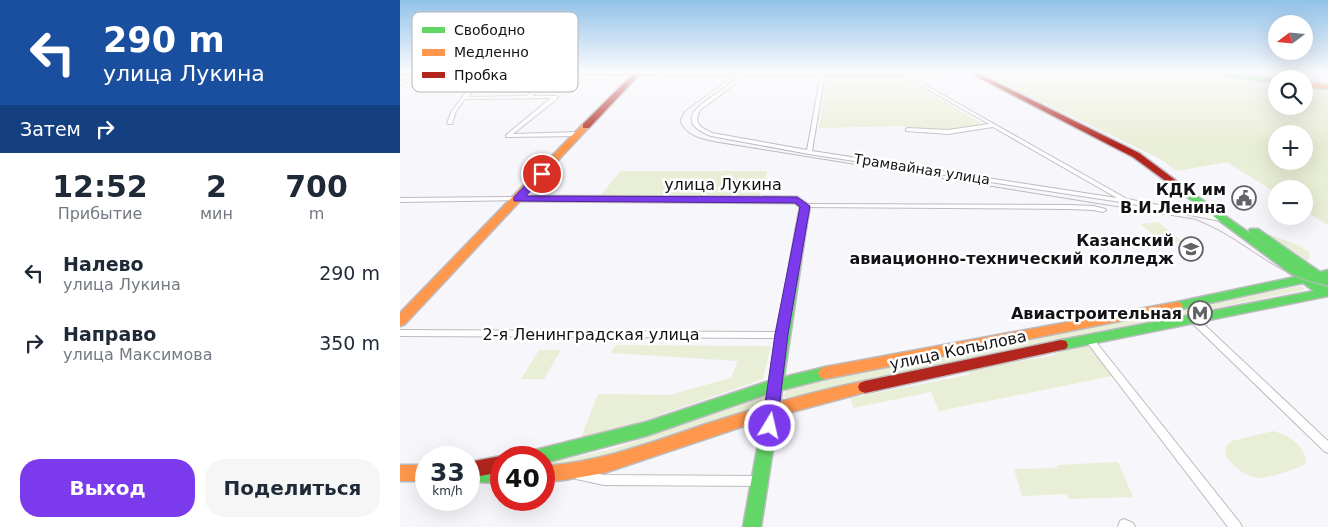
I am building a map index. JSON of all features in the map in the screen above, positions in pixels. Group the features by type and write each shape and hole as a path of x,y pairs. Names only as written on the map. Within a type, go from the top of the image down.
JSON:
{"street":[{"path":"450,123 454,111 465,98 556,97 508,136 579,134"},
{"path":"400,321 615,97"},
{"name":"Трамвайная улица","path":"715,97 698,109 694,116 694,123 700,129 710,134 808,152 1128,201 1227,220"},
{"path":"808,152 819,97"},
{"path":"943,97 1128,201"},
{"path":"1021,97 1126,149 1227,220 1248,227 1317,276 1327,289"},
{"path":"908,130 948,132 994,125"},
{"name":"улица Лукина","path":"400,200 797,200 805,206 1094,208 1103,210"},
{"path":"752,527 761,481 782,334 805,206"},
{"name":"улица Копылова","path":"555,453 646,429 776,384 862,365 1078,326 1317,276"},
{"name":"улица Копылова","path":"555,473 571,472 628,458 772,410 854,389 1327,289"},
{"path":"1192,318 1328,448"},
{"name":"2-я Ленинградская улица","path":"400,333 782,334"},
{"path":"1089,339 1236,527"},
{"path":"571,472 604,480 761,481"},
{"path":"400,473 415,473"},
{"path":"1124,527 1124,525 1129,527"}],"green space":[{"path":"824,97 937,97 984,125 936,129 907,129 904,126 819,128"},
{"path":"1031,97 1268,97 1268,115 1313,115 1313,97 1328,97 1328,225 1313,216 1313,180 1268,180 1268,188 1227,162 1177,171 1157,157"},
{"path":"620,171 767,171 759,199 599,198"},
{"path":"1158,222 1182,241 1165,245 1141,224"},
{"path":"1266,233 1302,247 1310,253 1308,261"},
{"path":"1301,286 1304,290 1003,350 794,397 787,398 784,396 786,389 793,386"},
{"path":"616,345 771,346 763,379 623,428 580,440 598,394 669,395 731,378 738,361 611,353"},
{"path":"1085,346 1094,350 1102,357 1112,376 939,411 931,392 853,408 851,398 968,375 972,369 1051,356"},
{"path":"539,350 561,350 544,379 521,379"},
{"path":"763,397 766,398 765,405 600,460 555,466 555,462 616,448"},
{"path":"1273,431 1289,437 1301,448 1306,458 1305,464 1269,477 1258,478 1252,477 1238,469 1227,458 1225,452 1227,446 1232,441"},
{"path":"1118,462 1133,497 1069,499 1067,494 1022,496 1014,469 1057,468 1057,465"}],"tram line":[{"path":"705,97 684,112 680,121 686,130 700,138 1194,219 1228,236 1275,266 1309,281 1328,286"}],"traffic: fast":[{"path":"1181,188 1325,293"},
{"path":"752,527 801,228"},
{"path":"1254,231 1328,283"},
{"path":"1177,306 1328,274"},
{"path":"1061,345 1328,292"},
{"path":"555,453 646,429 765,388 825,373"},
{"path":"480,474 490,474"}],"traffic: slow":[{"path":"400,321 586,126"},
{"path":"825,373 1177,306"},
{"path":"555,473 624,460 762,413 823,396 865,387"},
{"path":"400,473 415,473"}],"traffic: jam":[{"path":"586,126 614,97"},
{"path":"1020,97 1136,155 1181,188"},
{"path":"518,199 797,200 805,206 801,228"},
{"path":"865,387 1061,345"},
{"path":"480,468 490,466"}],"place":[{"name":"КДК им В.И.Ленина","path":"1244,198"},
{"name":"Казанский авиационно-технический колледж","path":"1191,249"},
{"name":"Авиастроительная","path":"1200,313"}],"route":[{"path":"542,174 518,199 797,200 805,206 782,334 770,426"}]}
